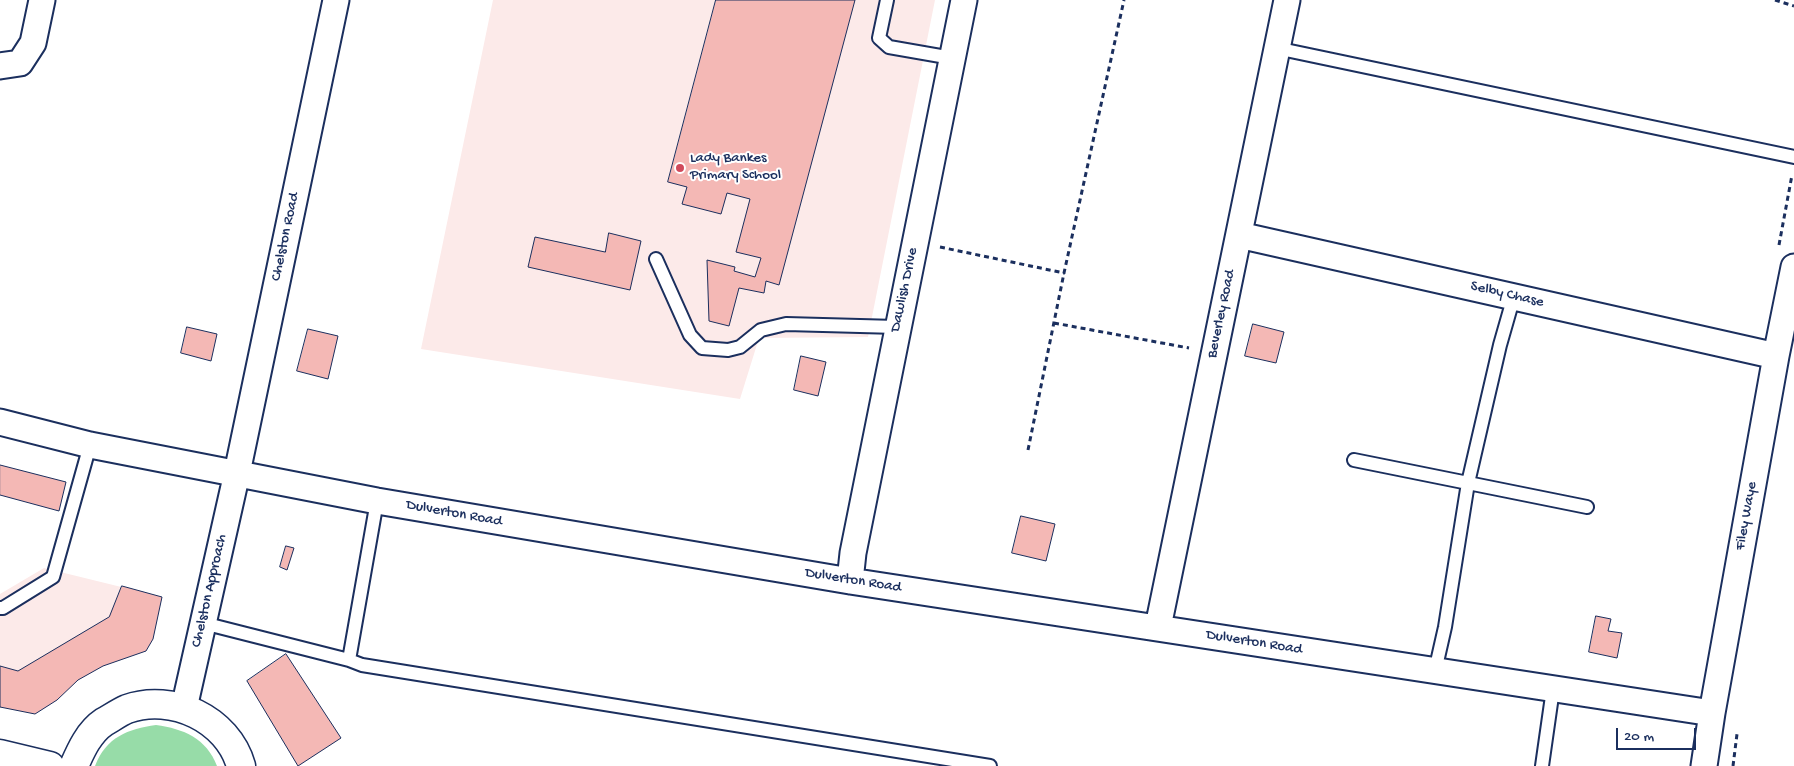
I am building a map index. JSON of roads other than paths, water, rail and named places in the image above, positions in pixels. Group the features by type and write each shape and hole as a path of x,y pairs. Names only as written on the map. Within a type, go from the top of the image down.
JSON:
{"street":[{"path":"0,66 20,63 33,43 42,0"},
{"name":"Chelston Road","path":"237,473 336,0"},
{"name":"Dawlish Drive","path":"850,581 853,553 897,327 964,0"},
{"name":"Beverley Road","path":"1158,627 1286,0"},
{"name":"Selby Chase","path":"1239,235 1776,356"},
{"name":"Filey Waye","path":"1704,766 1776,356 1794,267"},
{"name":"Dulverton Road","path":"0,422 90,445 377,501 850,581 1712,713"},
{"name":"Chelston Approach","path":"184,708 237,473"},
{"path":"74,766 83,745 102,723 127,709 156,704 184,708 207,719 225,736 238,757 241,766"},
{"path":"0,754 50,766"}],"lane":[{"path":"887,0 879,38 889,47 952,58"},
{"path":"1276,48 1794,157"},
{"path":"656,259 690,335 702,348 728,350 740,347 761,330 786,324 897,327"},
{"path":"1435,671 1445,627 1468,483 1500,345 1516,296"},
{"path":"0,608 3,608 53,577 90,445"},
{"path":"1354,460 1587,507"},
{"path":"349,660 377,501"},
{"path":"203,623 349,660 362,665 990,766"},
{"path":"1542,766 1553,689"}],"place":[{"name":"Lady Bankes Primary School","path":"680,168"}]}
